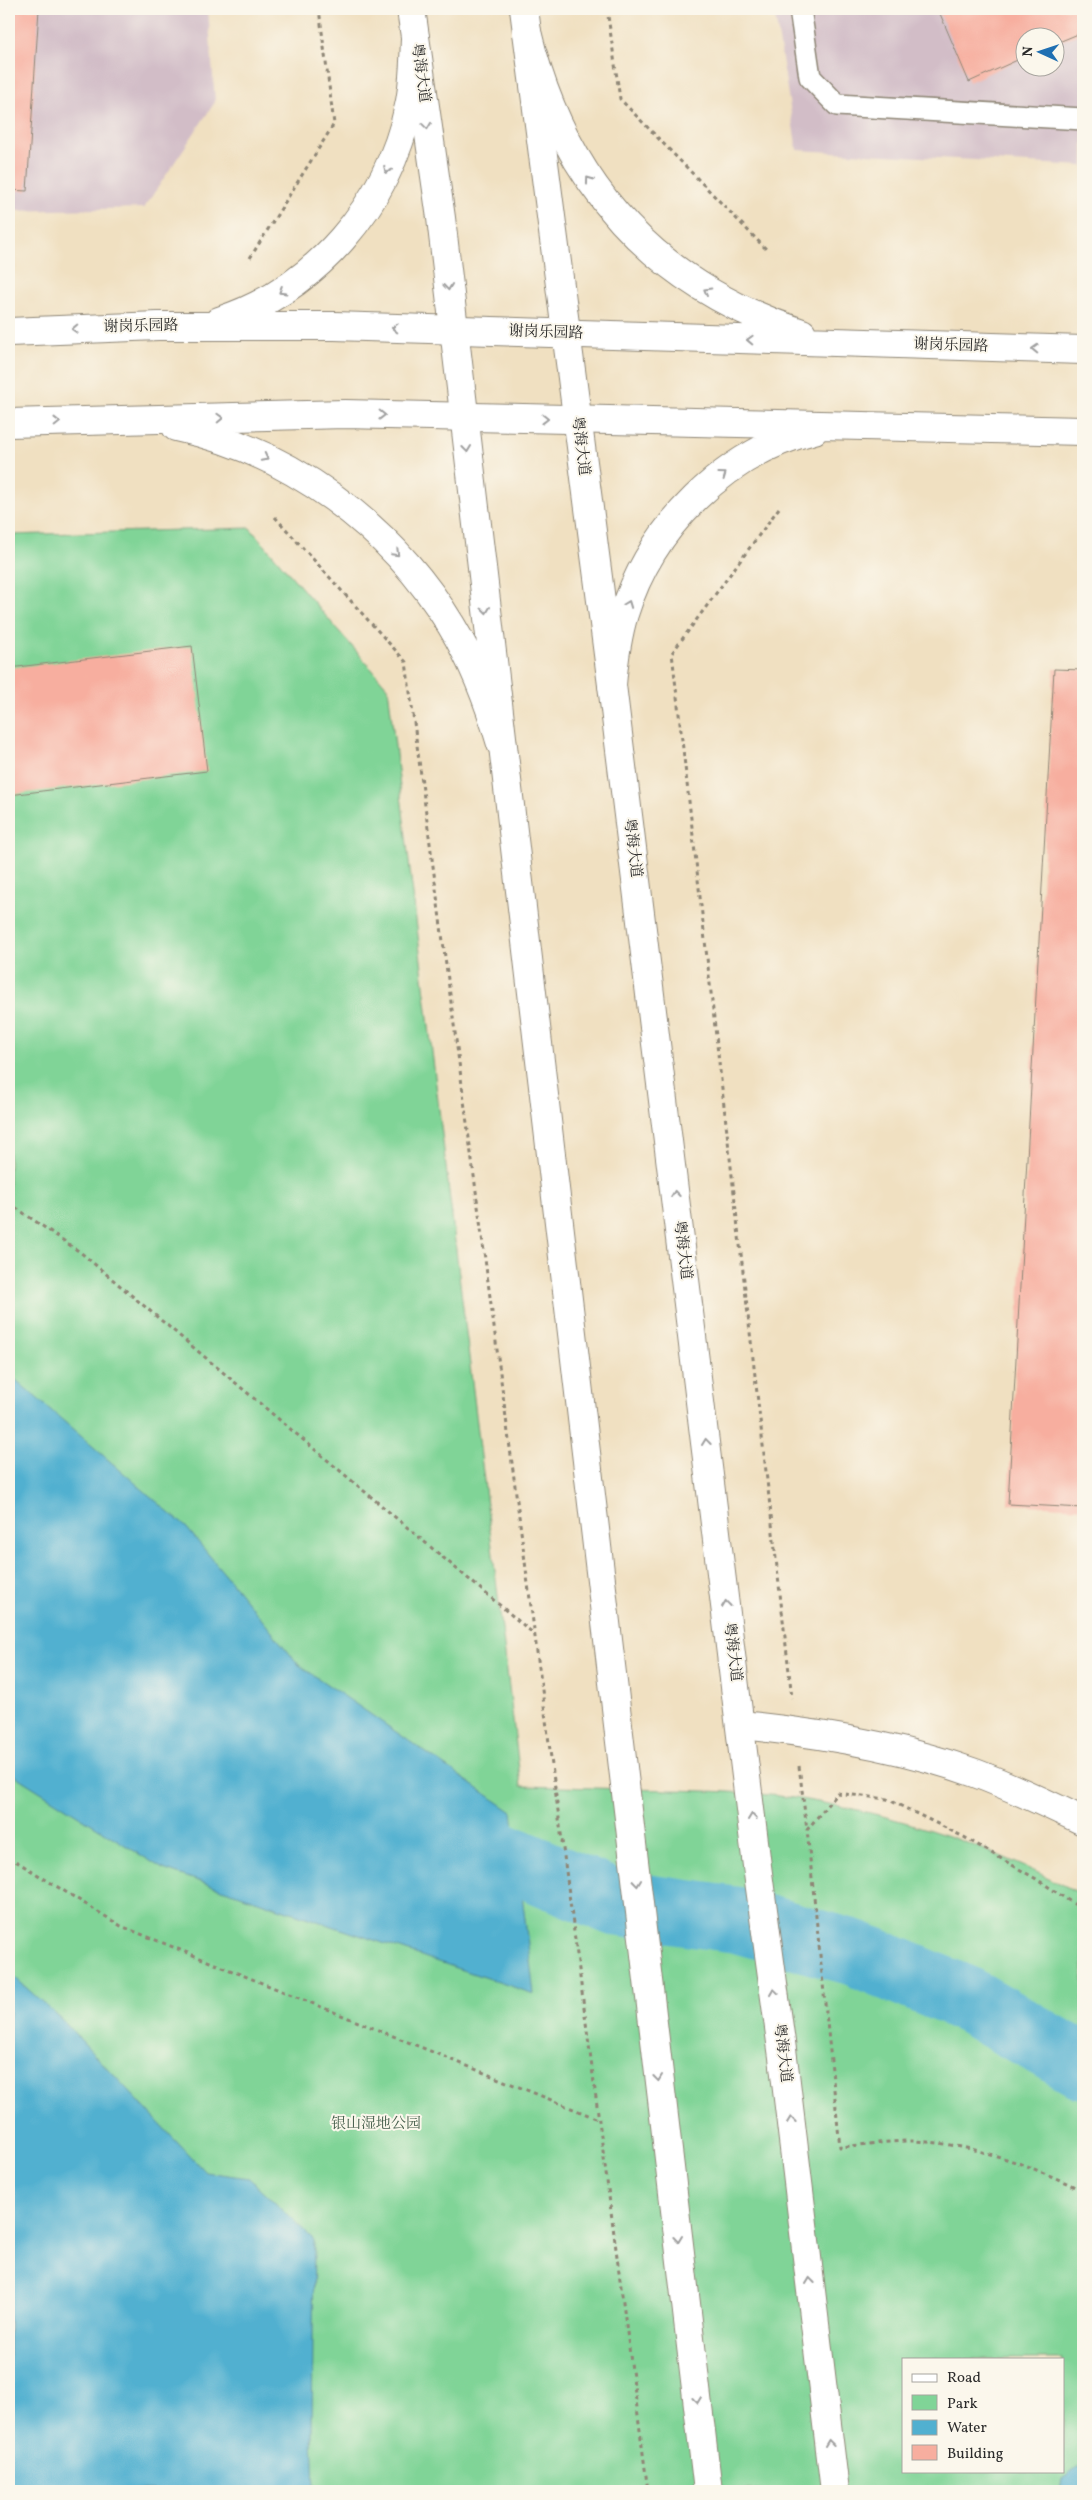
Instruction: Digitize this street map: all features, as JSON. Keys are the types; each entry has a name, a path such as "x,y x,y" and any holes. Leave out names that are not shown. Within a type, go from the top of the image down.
{"main road":[{"name":"粤海大道","path":"411,9 441,218 501,744 632,1835 652,2029 708,2491"},
{"name":"粤海大道","path":"525,20 612,686 757,1866 783,2057 835,2491"},
{"path":"525,20 536,70 566,142 586,176 609,207 635,236 699,286 735,307 795,330 850,343"},
{"path":"203,326 232,317 285,289 331,251 352,228 372,201 388,171 400,139 409,106 414,73 415,38"},
{"name":"谢岗乐园路","path":"9,332 203,326 343,326 1083,350"},
{"path":"9,423 345,414 1083,430"},
{"path":"135,420 178,427 220,439 261,456 299,476 336,500 369,526 417,577 451,626 472,663 489,702 501,744"},
{"path":"612,686 616,650 627,606 637,580 650,556 674,521 698,495 722,475 749,457 784,440 838,425"},
{"path":"741,1725 795,1730 868,1743 974,1773 1030,1795 1083,1821"}],"lane":[{"path":"800,9 810,77 837,105 1083,119"}],"path":[{"path":"250,258 334,124 319,9"},
{"path":"607,9 620,99 766,249"},
{"path":"778,508 672,653 807,1830 840,2146 912,2141 959,2148 1005,2159 1050,2175 1083,2191"},
{"path":"276,518 406,662 648,2491"},
{"path":"9,1203 80,1252 534,1634"},
{"path":"807,1830 837,1793 888,1799 964,1837 1038,1880 1083,1910"},
{"path":"9,1857 121,1926 599,2120"}],"shaded area":[{"path":"9,9 208,9 215,102 144,208 9,211"},
{"path":"774,9 1083,9 1083,166 797,150"}],"green space":[{"name":"银山湿地公园","path":"250,528 388,688 521,1786 731,1792 794,1798 833,1805 871,1813 943,1834 1013,1861 1083,1895 1083,2491 9,2491 9,535"}],"water":[{"path":"9,1374 186,1527 299,1665 512,1812 534,1994 163,1869 9,1772"},
{"path":"9,1972 63,2021 205,2172 249,2178 314,2240 312,2433 314,2491 9,2491"},
{"path":"1083,2464 1083,2491 1060,2491 1062,2479"}],"building":[{"path":"9,9 39,9 27,191 9,190"},
{"path":"938,9 1083,9 1083,32 1064,40 1064,28 1014,28 1014,62 969,82"},
{"path":"192,646 207,771 9,795 9,668"},
{"path":"1054,669 1083,670 1083,1508 1008,1504"}],"waterway":[{"path":"434,1826 615,1903 737,1920 855,1953 968,2000 1083,2066"}]}
